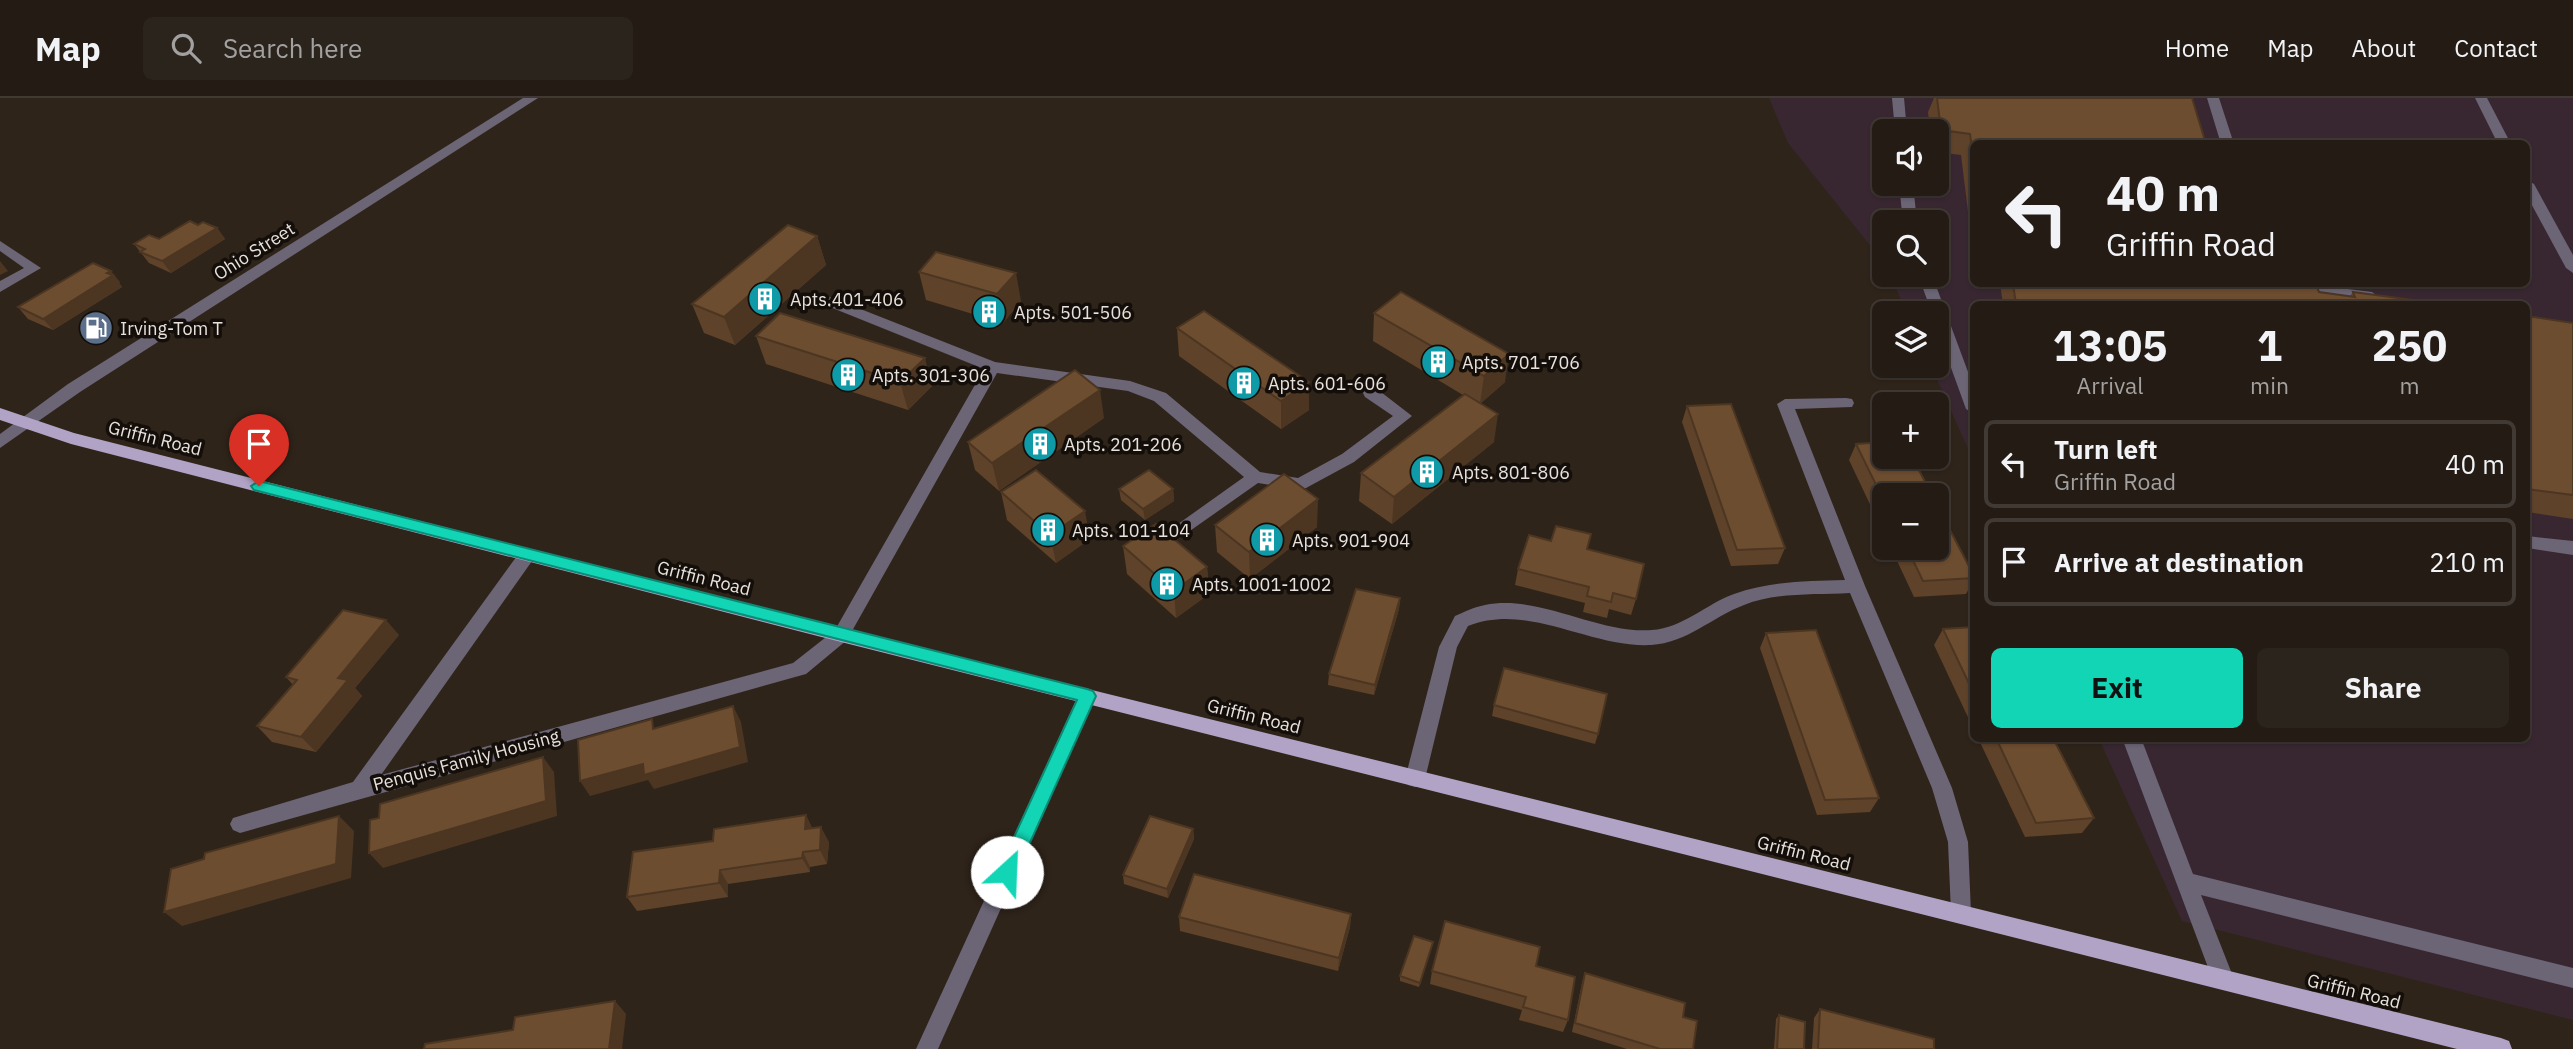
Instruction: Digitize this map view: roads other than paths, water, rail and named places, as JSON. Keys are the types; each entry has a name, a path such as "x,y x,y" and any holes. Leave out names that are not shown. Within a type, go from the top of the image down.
{"main road":[{"name":"Griffin Road","path":"0,414 24,425 841,635 2501,1049"}],"street":[{"name":"Ohio Street","path":"0,442 74,388 532,98"},
{"path":"1898,98 1900,119"},
{"path":"2213,98 2227,140"},
{"path":"2481,98 2503,140"},
{"path":"2530,193 2573,268"},
{"path":"0,245 34,268 0,287"},
{"path":"1929,287 1970,398"},
{"path":"2302,287 2388,299"},
{"path":"825,300 993,367 1130,386 1160,397 1255,477 1300,484 1349,458 1404,416 1371,393"},
{"path":"841,635 993,367"},
{"path":"1846,403 1785,404 1856,586 1942,788 1958,842 1961,913"},
{"path":"1177,534 1255,477"},
{"path":"2530,542 2573,548"},
{"name":"Penquis Family Housing","path":"360,789 528,554"},
{"path":"1415,779 1448,647 1461,621 1486,612 1519,613 1625,637 1652,638 1683,632 1741,598 1774,592 1856,586"},
{"name":"Penquis Family Housing","path":"360,789 799,668 841,635"},
{"path":"927,1049 1087,696"},
{"path":"2133,742 2223,979"},
{"path":"240,824 360,789"},
{"path":"2188,882 2573,978"}],"place":[{"name":"Apts.401-406","path":"765,299"},
{"name":"Apts. 501-506","path":"989,312"},
{"name":"Irving-Tom T","path":"96,328"},
{"name":"Apts. 701-706","path":"1438,362"},
{"name":"Apts. 301-306","path":"848,375"},
{"name":"Apts. 601-606","path":"1244,383"},
{"name":"Apts. 201-206","path":"1040,444"},
{"name":"Apts. 801-806","path":"1427,472"},
{"name":"Apts. 101-104","path":"1048,530"},
{"name":"Apts. 901-904","path":"1267,540"},
{"name":"Apts. 1001-1002","path":"1167,584"}]}
